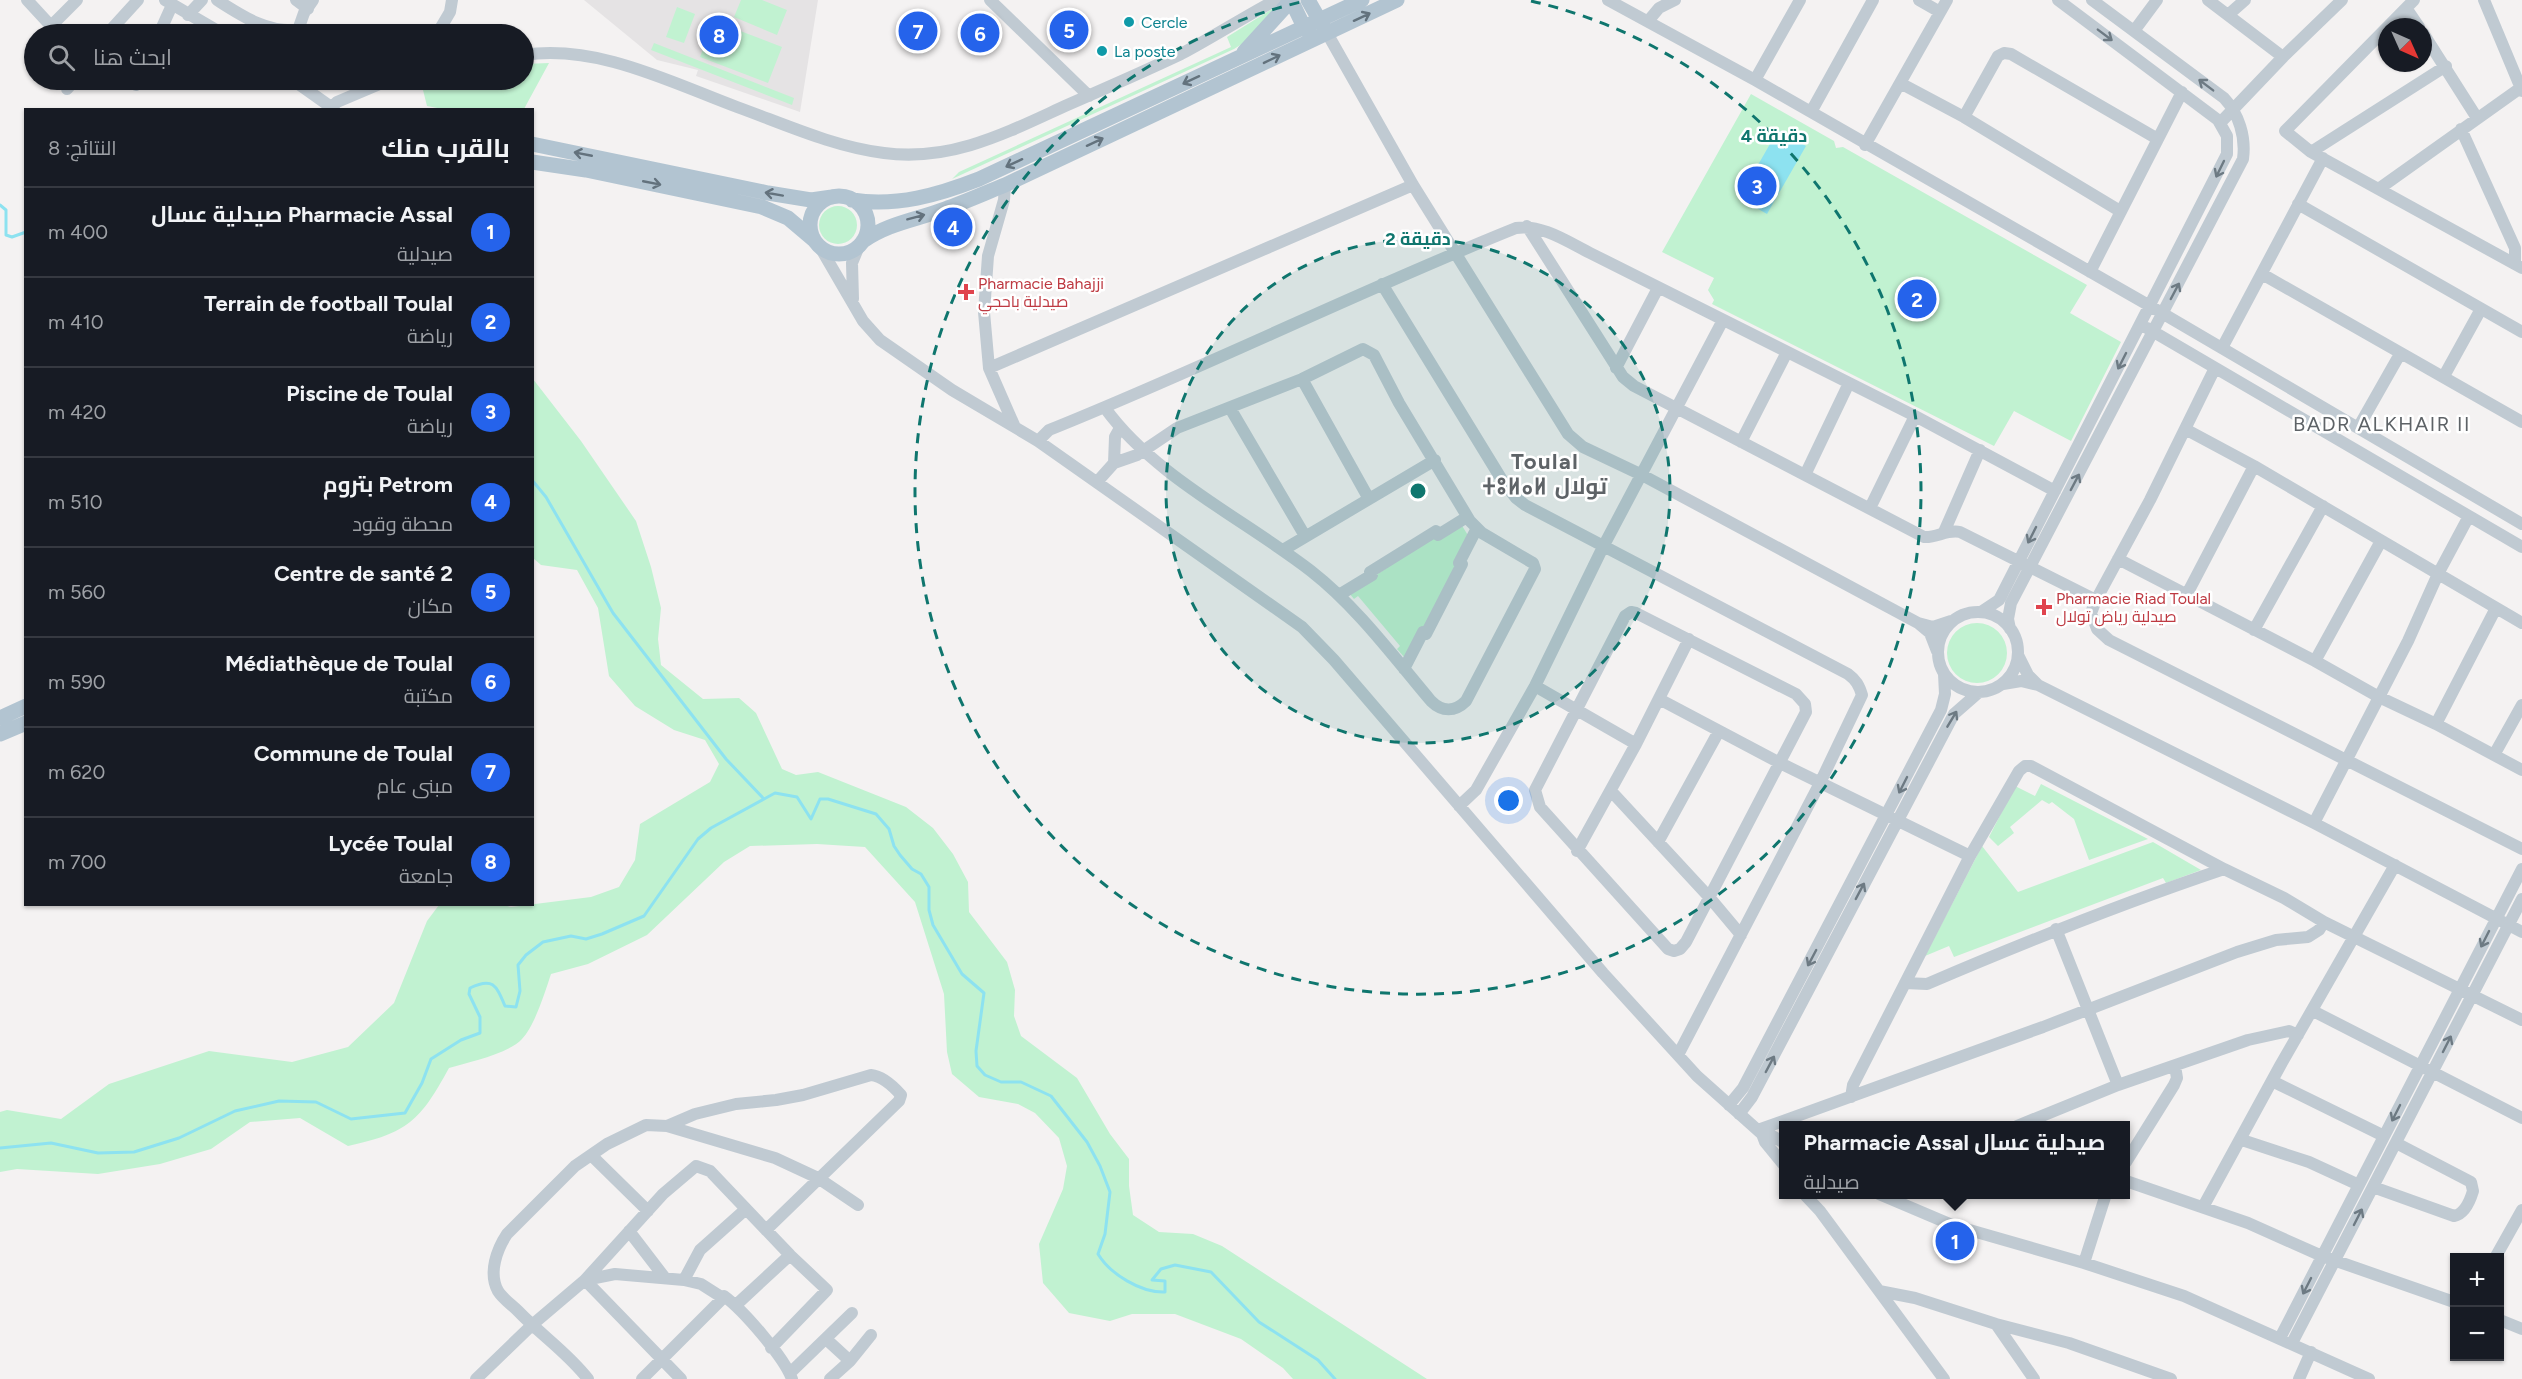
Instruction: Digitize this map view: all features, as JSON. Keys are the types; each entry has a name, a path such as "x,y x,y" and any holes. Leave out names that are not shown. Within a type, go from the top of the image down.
{"main road":[{"path":"1237,59 1290,0 1316,30"},
{"path":"1308,0 1316,30"},
{"path":"534,162 725,197 762,207 788,218 817,244 836,254 844,253 879,230 943,210 1005,185 1316,30 1362,0"},
{"path":"534,144 768,194 811,200 832,197 871,203 893,202 947,191 979,179 1237,59 1397,0"},
{"path":"817,244 810,232 812,214 824,201 832,197"},
{"path":"852,200 860,205 867,222 861,243"},
{"path":"0,718 24,707"},
{"path":"0,734 24,724"}],"street":[{"path":"27,0 49,24"},
{"path":"53,24 77,0"},
{"path":"116,24 138,0"},
{"path":"188,15 202,0"},
{"path":"217,0 260,24"},
{"path":"296,0 310,4 300,24"},
{"path":"444,24 448,18 452,0"},
{"path":"990,0 1089,96"},
{"path":"534,53 552,52 599,59 829,140 886,154 943,153 968,148 989,140 1089,96 1182,53 1276,0"},
{"path":"1608,0 1755,80 2150,306 2522,524"},
{"path":"1648,20 1659,8 1675,0"},
{"path":"1755,80 1800,0"},
{"path":"1811,112 1873,0"},
{"path":"1919,0 1940,12"},
{"path":"1865,145 1947,0"},
{"path":"2038,685 2028,675 2018,653 2008,619 2010,603 2055,491 2224,163 2228,144 2220,123 2058,0"},
{"path":"1316,30 1568,434 1583,447 1642,475 1918,623 1934,627 1963,615 1981,612 1999,600 2024,565 2163,314 2243,159 2244,140 2233,110 2224,98 2092,0"},
{"path":"2133,31 2157,0"},
{"path":"2208,0 2283,57"},
{"path":"2228,15 2245,0"},
{"path":"2220,123 2342,0"},
{"path":"2380,188 2461,129 2522,89 2484,0"},
{"path":"162,24 169,2 205,24"},
{"path":"2415,18 2410,4 2286,128 2287,133 2311,152 2519,266"},
{"path":"2432,46 2477,118"},
{"path":"1964,117 1998,56 2004,53 2011,54 2156,138"},
{"path":"2311,152 2446,66"},
{"path":"1900,83 1964,117 2120,211"},
{"path":"306,90 330,108 337,102 365,90"},
{"path":"2090,272 2156,138 2182,92"},
{"path":"2461,129 2515,248 2519,266"},
{"path":"2222,348 2323,158"},
{"path":"1005,185 1004,200 988,256 984,312 989,368 1014,425"},
{"path":"989,368 1413,185"},
{"path":"2298,204 2522,332"},
{"path":"1527,226 1616,368 1634,386 1924,537 1931,538 1944,532 1960,532 2096,600"},
{"path":"1038,441 1049,430 1105,408 1455,252 1516,228 1527,226 1556,236 1849,383 2055,491"},
{"path":"854,306 852,263 861,243"},
{"path":"817,244 863,321 880,340 900,356 1038,441 1302,627 1334,660 1603,973 1697,1076 1760,1132 1779,1158"},
{"path":"2262,274 2522,422"},
{"path":"1382,285 1502,480 1516,498 1603,548 1712,602 1856,679 1862,695 1820,783 1678,1055"},
{"path":"1616,368 1658,288"},
{"path":"2444,376 2481,309"},
{"path":"1459,806 1476,790 1535,686 1603,548 1722,320"},
{"path":"2141,325 2522,547"},
{"path":"1097,482 1114,463 1145,450 1177,428 1302,379 1363,350 1369,351 1374,355 1467,517 1477,528 1535,566 1464,704 1455,709 1440,708 1339,595 1283,550 1224,510 1145,450 1120,428 1105,408"},
{"path":"1741,442 1787,352"},
{"path":"2358,428 2400,354"},
{"path":"2215,368 2096,600 2091,613 2093,622 2103,636 2522,849"},
{"path":"1302,379 1369,499"},
{"path":"1805,475 1849,383"},
{"path":"1230,408 1305,536"},
{"path":"1870,508 1914,416"},
{"path":"1114,463 1115,437 1120,428"},
{"path":"2185,429 2254,466 2522,623"},
{"path":"1944,532 1980,450"},
{"path":"1283,550 1435,460"},
{"path":"2186,596 2254,466"},
{"path":"2254,630 2323,506"},
{"path":"2314,823 2408,641 2438,574 2469,516"},
{"path":"1339,595 1372,575 1370,572 1436,531 1438,534 1467,517"},
{"path":"1404,669 1423,632 1426,634 1462,564 1459,563 1477,528"},
{"path":"2315,662 2382,541"},
{"path":"2118,559 2522,770"},
{"path":"2436,724 2496,608"},
{"path":"1981,612 1997,617 2010,629"},
{"path":"1636,613 1802,699 1806,712 1710,898 1680,949 1674,951 1668,949 1577,851 1540,807 1535,790 1577,710 1625,616 1636,613"},
{"path":"1937,653 1942,634 1955,619"},
{"path":"1739,1113 1752,1097 1892,817 1941,710 1945,694 1944,674 1934,640 1918,623"},
{"path":"1577,851 1636,744 1689,639"},
{"path":"2003,684 2016,665 2018,653"},
{"path":"1944,674 1958,688 1978,693 2003,684 2021,681 2038,685 2314,823 2522,932"},
{"path":"1535,686 1636,744"},
{"path":"1729,1104 1743,1088 1892,817 1954,714 1978,693"},
{"path":"1659,699 1780,763 1970,856"},
{"path":"2494,755 2522,705"},
{"path":"1658,842 1719,731"},
{"path":"1851,1097 1853,1084 1970,856 2019,771 2025,766 2031,766 2224,869 2284,898 2324,922 2522,1020"},
{"path":"1611,791 1741,935"},
{"path":"2203,1207 2395,865"},
{"path":"1905,983 1927,984 2056,928 2224,869"},
{"path":"2280,1338 2522,869"},
{"path":"2292,1343 2522,899"},
{"path":"1789,1121 2262,943 2308,937 2319,930 2324,922"},
{"path":"2056,928 2118,1084"},
{"path":"2313,1011 2522,1118"},
{"path":"2027,1121 2118,1084 2267,1034 2289,1031 2298,1035"},
{"path":"2130,1156 2174,1085 2177,1078 2175,1066"},
{"path":"667,1126 695,1114 736,1104 803,1095 871,1075 881,1078 896,1089 901,1095 899,1101 766,1230"},
{"path":"2272,1081 2384,1136"},
{"path":"588,1379 570,1358 531,1325 497,1288 495,1260 496,1253 507,1234 537,1201 561,1178 591,1155 637,1128 646,1125 667,1126 775,1158 818,1178 858,1205"},
{"path":"1760,1132 1779,1125"},
{"path":"1760,1132 1779,1140"},
{"path":"2242,1140 2308,1162 2359,1185"},
{"path":"2373,1187 2454,1216 2460,1215 2467,1206 2474,1187 2471,1182 2396,1143"},
{"path":"591,1155 648,1211"},
{"path":"484,1376 531,1325 585,1280 663,1194 696,1167 710,1171 790,1255 827,1290 771,1348"},
{"path":"2130,1182 2248,1223 2322,1256 2450,1301"},
{"path":"1809,1199 1821,1211 1944,1379"},
{"path":"1817,1199 1821,1211"},
{"path":"1891,1199 1944,1222 2084,1263 2184,1296 2369,1379"},
{"path":"2084,1263 2104,1199"},
{"path":"684,1280 700,1251 746,1209"},
{"path":"2498,1253 2517,1229 2522,1210"},
{"path":"629,1231 665,1278"},
{"path":"736,1305 790,1255"},
{"path":"585,1280 615,1274 684,1280 701,1284 736,1305 791,1376 852,1313"},
{"path":"585,1280 681,1379"},
{"path":"1879,1291 1935,1304 2069,1343 2171,1379"},
{"path":"642,1379 723,1298"},
{"path":"2504,1322 2522,1329"},
{"path":"1996,1323 2034,1379"},
{"path":"830,1379 850,1361 871,1335"},
{"path":"826,1339 850,1361"},
{"path":"2299,1379 2311,1352"}],"shaded area":[{"path":"584,0 818,0 800,112 696,76 698,70 657,60"}],"green space":[{"path":"741,0 762,0 787,10 777,35 734,17"},
{"path":"1280,4 1245,42 1234,49 952,179 959,172 1231,47 1227,37"},
{"path":"677,7 695,14 684,43 666,37"},
{"path":"714,21 782,47 768,83 700,57"},
{"path":"654,43 794,98 792,105 651,50"},
{"path":"549,63 525,108 427,106 423,90 534,90 534,64"},
{"path":"1751,94 1834,141 1836,148 1843,147 2087,285 2070,313 2121,342 2071,441 2014,411 1994,446 1712,304 1714,300 1708,290 1714,278 1662,252"},
{"path":"838,206 845,207 851,212 856,218 856,232 851,238 845,243 838,244 831,243 825,238 820,232 819,225 820,218 825,212 831,207"},
{"path":"534,380 581,441 636,521 661,608 658,639 661,665 703,699 739,698 756,713 782,769 796,775 818,772 906,807 933,828 953,854 968,882 969,912 1007,962 1015,990 1014,1016 1021,1036 1077,1078 1110,1134 1129,1159 1129,1186 1133,1215 1159,1232 1193,1234 1222,1246 1427,1379 1293,1379 1283,1368 1241,1339 1175,1314 1132,1314 1110,1321 1069,1313 1043,1283 1039,1244 1063,1189 1067,1166 1059,1138 1035,1113 1018,1104 979,1097 952,1074 947,1052 944,994 915,902 865,847 817,844 750,846 724,862 647,935 588,964 551,974 535,1017 522,1039 498,1053 449,1068 420,1113 399,1130 385,1136 348,1146 300,1118 250,1122 211,1149 160,1164 98,1174 17,1169 0,1172 0,1112 7,1110 61,1119 109,1084 209,1051 292,1062 348,1047 394,1003 427,921 438,906 534,906 534,904 591,897 619,887 635,860 640,824 710,782 719,764 705,740 674,730 635,706 609,676 598,608 577,570 541,565 534,559"},
{"path":"1461,524 1469,537 1463,553 1441,599 1405,658 1397,649 1400,646 1358,596 1354,599 1349,593 1435,536"},
{"path":"1977,623 1998,632 2007,653 1998,674 1977,683 1956,674 1947,653 1956,632"},
{"path":"2041,784 2148,839 2089,860 2074,819 2052,802 2049,804 2042,800 2010,827 2014,833 1998,846 1989,837 2015,786 2035,796"},
{"path":"2153,842 2201,870 2166,883 2163,878 1954,957 1949,946 1925,956 1982,846 2018,892"}],"water":[{"path":"1778,130 1806,146 1767,214 1739,198"}],"waterway":[{"path":"0,205 6,210 6,235 12,237 24,233"},
{"path":"534,482 546,497 613,613 726,759 764,799"},
{"path":"0,1148 51,1143 98,1153 134,1152 179,1138 235,1111 279,1101 316,1102 351,1119 405,1113 422,1083 431,1059 461,1040 480,1033 480,1017 469,994 470,988 489,983 496,988 505,1006 516,1007 520,991 518,965 526,955 543,942 571,936 586,939 644,916 698,839 711,828 775,793 797,797 811,819 820,799 828,799 876,814 889,829 894,846 900,855 912,869 921,874 929,887 929,910 933,925 962,974 984,993 976,1051 977,1066 985,1075 1001,1082 1021,1082 1051,1096 1087,1142 1110,1192 1105,1234 1098,1254 1103,1261 1110,1269 1136,1286 1165,1292 1165,1281 1152,1280 1161,1269 1175,1265 1211,1272 1259,1322 1318,1360 1335,1379"}],"place":[{"name":"Cercle","path":"1129,22"},
{"name":"Centre de santé 2","path":"1069,30"},
{"name":"Commune de Toulal","path":"918,31"},
{"name":"Médiathèque de Toulal","path":"980,33"},
{"name":"Lycée Toulal","path":"719,35"},
{"name":"La poste","path":"1102,51"},
{"name":"Piscine de Toulal","path":"1757,186"},
{"name":"Petrom بتروم","path":"953,227"},
{"name":"Pharmacie Bahajji صيدلية باحجي","path":"966,292"},
{"name":"Terrain de football Toulal","path":"1917,299"},
{"name":"Pharmacie Riad Toulal صيدلية رياض تولال","path":"2044,607"},
{"name":"Pharmacie Assal صيدلية عسال","path":"1955,1241"}],"district":[{"name":"BADR ALKHAIR II","path":"2382,424"},
{"name":"Toulal ⵜⵓⵍⴰⵍ تولال","path":"1545,474"}]}
